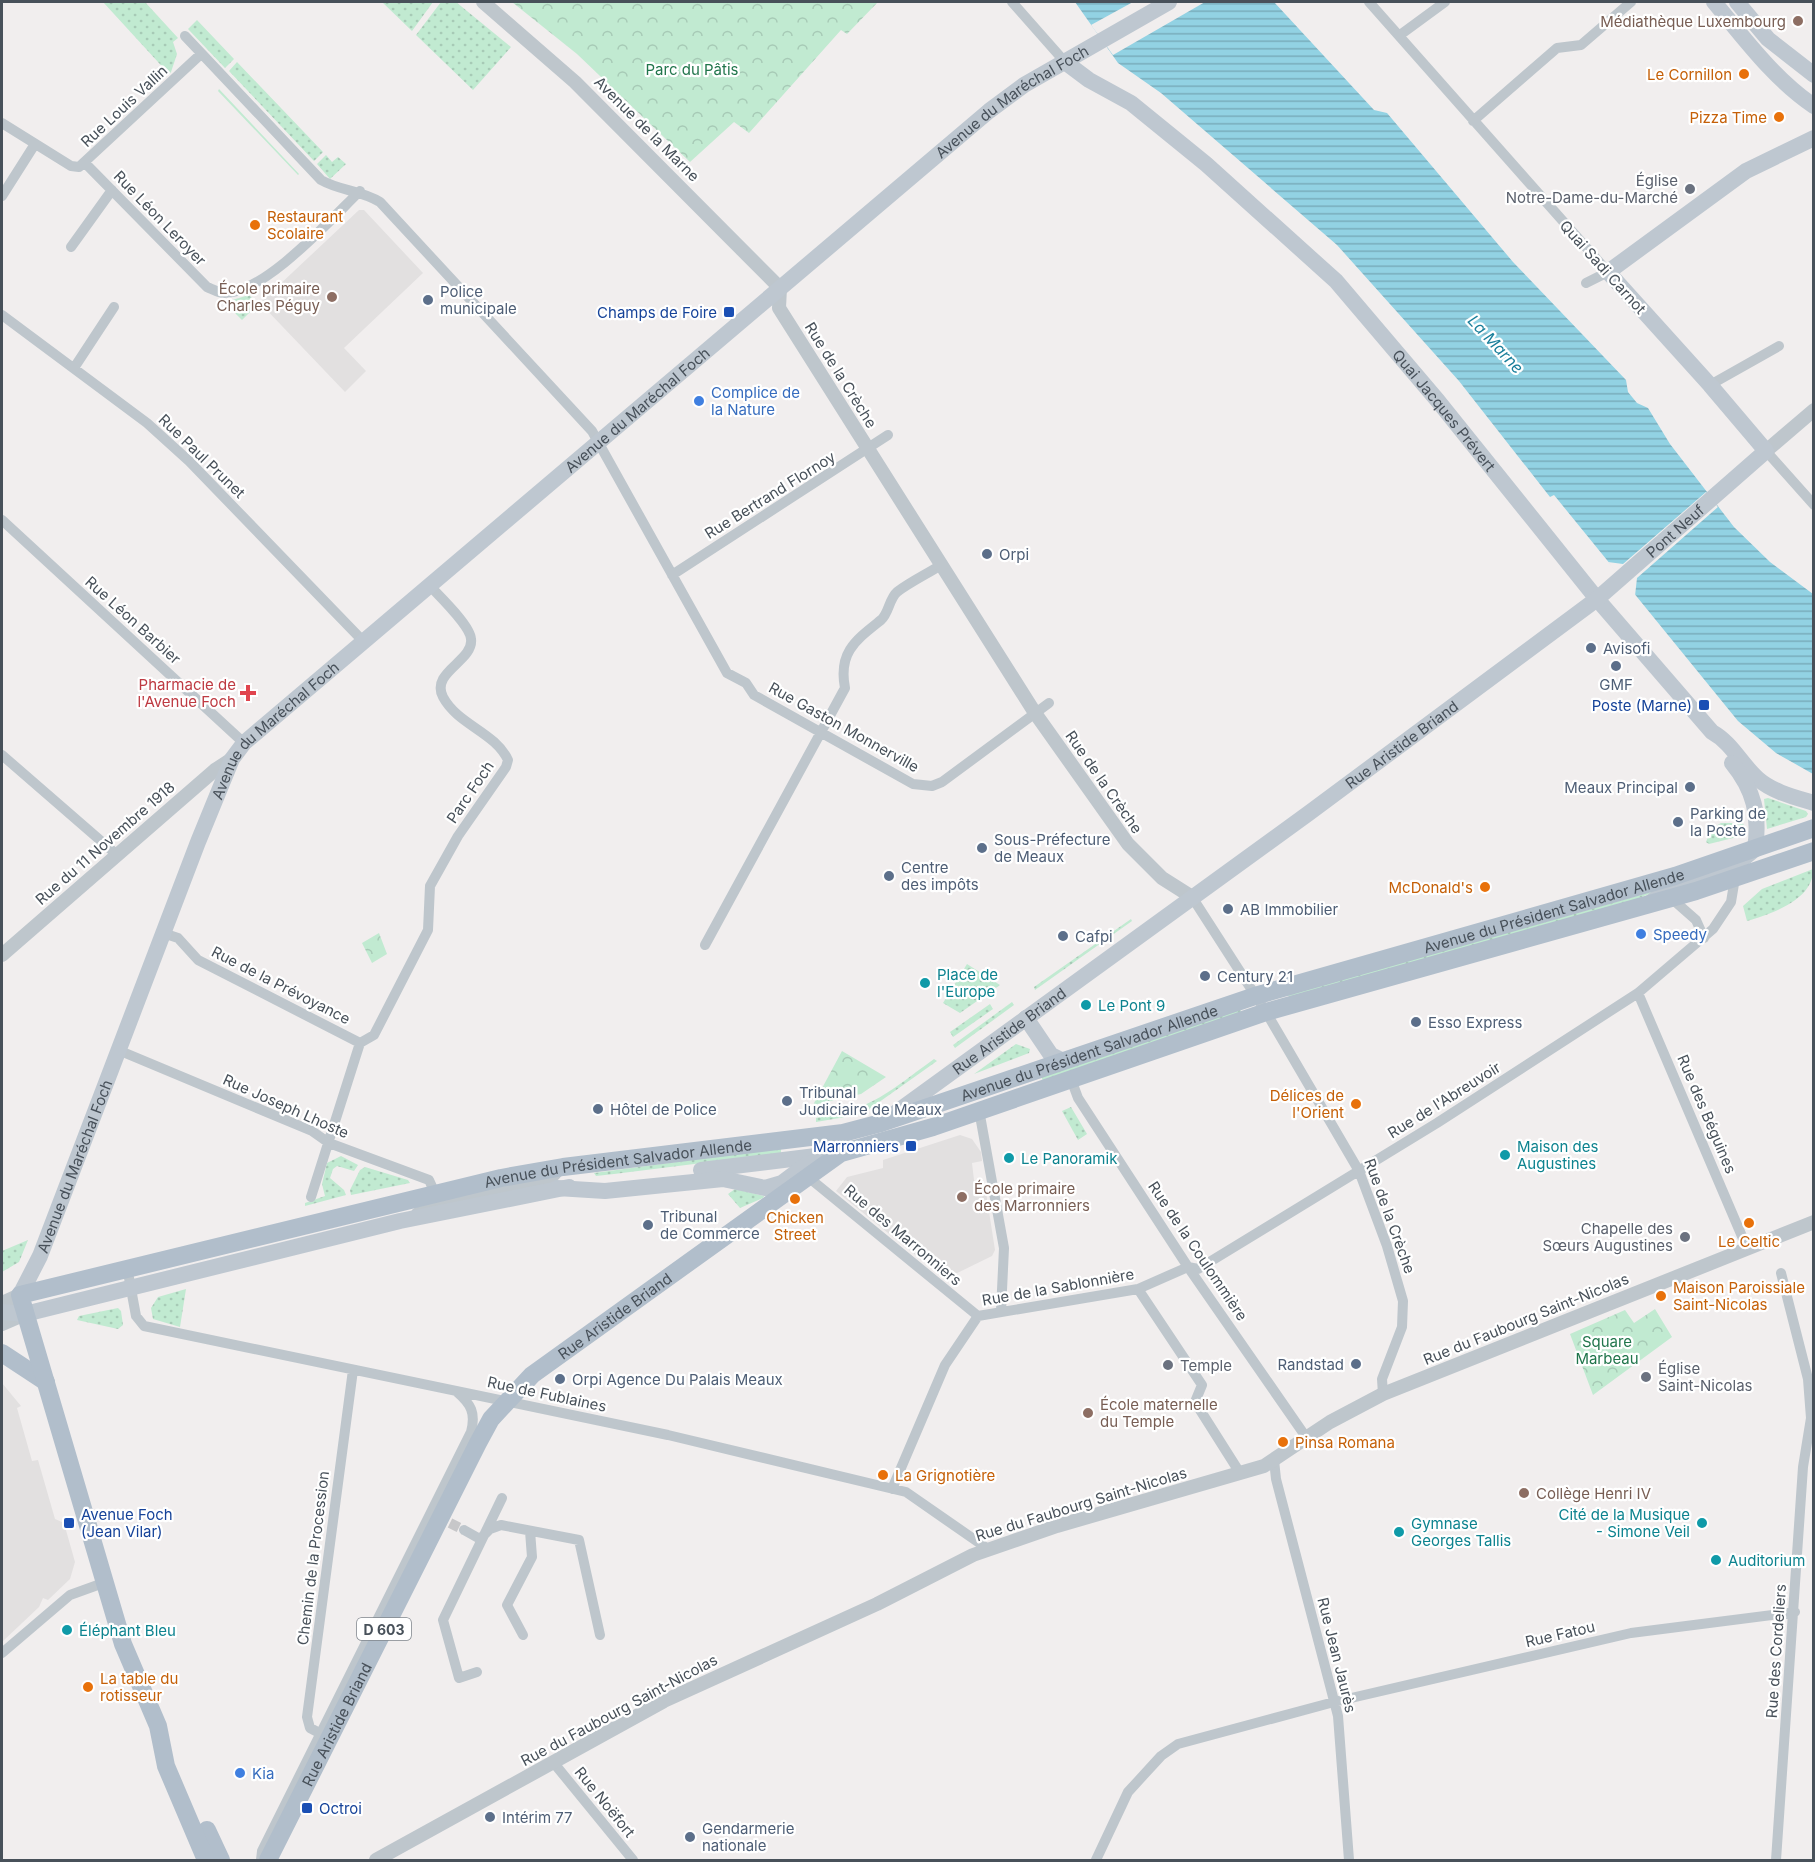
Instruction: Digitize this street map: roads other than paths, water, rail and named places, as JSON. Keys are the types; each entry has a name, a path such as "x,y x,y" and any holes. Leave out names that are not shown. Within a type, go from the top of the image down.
{"main road":[{"name":"Avenue du Maréchal Foch","path":"11,1295 40,1256 232,759 244,743 989,111 1024,85 1168,2"},
{"path":"1714,2 1755,51 1799,96 1814,106"},
{"path":"1737,2 1768,39 1814,75"},
{"name":"Quai Jacques Prévert","path":"1065,62 1089,80 1131,103 1206,164 1336,281 1445,410 1597,599 1712,732 1722,738 1759,779 1787,795 1814,803"},
{"path":"1608,272 1746,171 1813,142"},
{"name":"Quai Sadi Carnot","path":"1608,272 1766,451"},
{"name":"Pont Neuf","path":"1637,564 1766,451"},
{"name":"Rue Aristide Briand","path":"268,1860 325,1736 444,1521 491,1419 506,1400 532,1375 1192,897 1597,599 1637,564"},
{"path":"1648,904 1668,889 1728,871 1755,849 1758,823 1752,792 1716,743 1712,732"},
{"name":"Avenue du Président Salvador Allende","path":"129,1276 382,1215 409,1198 521,1180 563,1167 843,1133 881,1124 1255,996 1663,879 1814,828"},
{"name":"Avenue du Président Salvador Allende","path":"11,1295 129,1276 557,1188 840,1153 888,1141 1266,1012 1648,904 1814,851"},
{"path":"1026,1018 1051,1055 1063,1061"},
{"path":"557,1188 605,1191 723,1179 765,1188 782,1183 806,1165 840,1153"},
{"path":"2,1312 25,1314 42,1297 129,1276"},
{"path":"11,1295 25,1314 123,1644 158,1726 166,1766 206,1860"},
{"path":"2,1353 46,1382"},
{"path":"158,1726 165,1734 221,1860"}],"street":[{"name":"Avenue de la Marne","path":"483,2 575,82 780,288"},
{"path":"1012,2 1065,62"},
{"name":"Quai Sadi Carnot","path":"1369,2 1608,272"},
{"path":"1400,35 1445,2"},
{"path":"1473,121 1557,48 1581,45 1631,2"},
{"path":"185,36 321,180 330,185 360,191"},
{"name":"Rue Louis Vallin","path":"2,123 71,166 85,163 201,54"},
{"path":"2,196 34,144"},
{"name":"Rue Léon Leroyer","path":"85,163 207,287 223,293 235,291 270,275 360,191"},
{"path":"71,247 112,190"},
{"name":"Rue Gaston Monnerville","path":"360,191 380,202 592,431 727,673 746,683 754,695 913,784 932,786 950,776 1049,703"},
{"path":"1586,283 1608,272"},
{"name":"Rue de la Crèche","path":"780,288 779,308 1035,713 1128,844 1162,878 1192,897 1266,1012 1359,1171 1387,1246 1403,1301 1402,1327 1382,1379 1383,1394"},
{"path":"74,368 114,307"},
{"name":"Rue Paul Prunet","path":"2,315 147,423 189,461 363,641"},
{"path":"1710,385 1779,346"},
{"path":"1766,451 1814,411"},
{"name":"Rue Bertrand Flornoy","path":"672,575 885,436"},
{"name":"Quai Sadi Carnot","path":"1766,451 1814,505"},
{"name":"Rue Léon Barbier","path":"2,520 244,743"},
{"path":"705,945 845,688 843,671 856,640 882,619 896,593 940,565"},
{"name":"Parc Foch","path":"360,1043 374,1035 428,930 430,886 458,836 506,767 508,760 503,748 458,716 443,697 440,689 443,680 469,649 471,639 465,627 429,585"},
{"path":"2,755 116,854"},
{"name":"Rue du 11 Novembre 1918","path":"2,955 116,854 215,770 232,759"},
{"name":"Rue de l'Abreuvoir","path":"1188,1267 1198,1269 1359,1171 1638,993 1713,930 1731,902 1735,878"},
{"path":"1671,897 1696,920 1704,938"},
{"name":"Rue de la Prévoyance","path":"163,933 178,938 198,960 360,1043 311,1197"},
{"name":"Rue des Béguines","path":"1638,993 1747,1248"},
{"name":"Rue Joseph Lhoste","path":"118,1050 312,1131 329,1143 429,1180 435,1193"},
{"name":"Rue de la Coulommière","path":"1071,1079 1078,1098 1188,1267 1306,1437"},
{"path":"979,1110 1004,1248 1001,1311"},
{"name":"Rue des Marronniers","path":"808,1177 978,1316"},
{"path":"400,1221 437,1202 521,1180"},
{"name":"Rue du Faubourg Saint-Nicolas","path":"375,1860 674,1696 877,1604 988,1549 1240,1473 1274,1460 1306,1437 1383,1394 1814,1222"},
{"name":"Rue de la Sablonnière","path":"892,1489 945,1365 978,1316 1138,1289 1188,1267"},
{"name":"Rue des Cordeliers","path":"1776,1860 1795,1612 1800,1509 1811,1441 1809,1376 1781,1273"},
{"name":"Rue de Fublaines","path":"129,1276 136,1316 144,1326 668,1435 892,1489 918,1499 958,1530 988,1549"},
{"path":"1138,1289 1202,1385 1195,1402 1240,1473"},
{"name":"Avenue du Président Salvador Allende","path":"2,1303 11,1295"},
{"path":"2,1324 25,1314"},
{"name":"Chemin de la Procession","path":"325,1736 310,1728 307,1717 353,1370"},
{"name":"Rue Aristide Briand","path":"261,1860 262,1851 325,1736 471,1432 475,1419 471,1404 456,1391"},
{"name":"Rue Jean Jaurès","path":"1274,1460 1276,1479 1340,1730 1349,1860"},
{"path":"477,1672 459,1678 443,1620 480,1539 502,1498"},
{"path":"480,1539 490,1529 501,1525 579,1540 600,1635"},
{"path":"464,1530 480,1539"},
{"path":"523,1635 507,1605 532,1557 530,1531"},
{"path":"2,1653 70,1595 106,1582"},
{"name":"Rue Fatou","path":"1095,1860 1128,1792 1161,1756 1178,1744 1334,1702 1631,1634 1795,1612"},
{"name":"Rue Noëfort","path":"553,1762 633,1860"}],"water":[{"name":"La Marne","path":"1075,2 1274,2 1374,110 1387,113 1513,262 1626,380 1628,392 1637,403 1648,408 1670,444 1734,527 1770,562 1813,594 1813,774 1776,753 1738,721 1554,495 1550,497 1459,381 1337,245 1161,93 1118,63"}],"tunnel":[{"path":"450,1523 464,1530"}],"place":[{"name":"Médiathèque Luxembourg","path":"1798,21"},
{"name":"Le Cornillon","path":"1744,74"},
{"name":"Pizza Time","path":"1779,117"},
{"name":"Église Notre-Dame-du-Marché","path":"1690,189"},
{"name":"Restaurant Scolaire","path":"255,225"},
{"name":"École primaire Charles Péguy","path":"332,297"},
{"name":"Police municipale","path":"428,300"},
{"name":"Champs de Foire","path":"729,312"},
{"name":"Complice de la Nature","path":"699,401"},
{"name":"Orpi","path":"987,554"},
{"name":"Avisofi","path":"1591,648"},
{"name":"GMF","path":"1616,666"},
{"name":"Pharmacie de l'Avenue Foch","path":"248,693"},
{"name":"Poste (Marne)","path":"1704,705"},
{"name":"Meaux Principal","path":"1690,787"},
{"name":"Parking de la Poste","path":"1678,822"},
{"name":"Sous-Préfecture de Meaux","path":"982,848"},
{"name":"Centre des impôts","path":"889,876"},
{"name":"McDonald's","path":"1485,887"},
{"name":"AB Immobilier","path":"1228,909"},
{"name":"Speedy","path":"1641,934"},
{"name":"Cafpi","path":"1063,936"},
{"name":"Century 21","path":"1205,976"},
{"name":"Place de l'Europe","path":"925,983"},
{"name":"Le Pont 9","path":"1086,1005"},
{"name":"Esso Express","path":"1416,1022"},
{"name":"Tribunal Judiciaire de Meaux","path":"787,1101"},
{"name":"Délices de l'Orient","path":"1356,1104"},
{"name":"Hôtel de Police","path":"598,1109"},
{"name":"Marronniers","path":"911,1146"},
{"name":"Maison des Augustines","path":"1505,1155"},
{"name":"Le Panoramik","path":"1009,1158"},
{"name":"École primaire des Marronniers","path":"962,1197"},
{"name":"Chicken Street","path":"795,1199"},
{"name":"Le Celtic","path":"1749,1223"},
{"name":"Tribunal de Commerce","path":"648,1225"},
{"name":"Chapelle des Sœurs Augustines","path":"1685,1237"},
{"name":"Maison Paroissiale Saint-Nicolas","path":"1661,1296"},
{"name":"Randstad","path":"1356,1364"},
{"name":"Temple","path":"1168,1365"},
{"name":"Église Saint-Nicolas","path":"1646,1377"},
{"name":"Orpi Agence Du Palais Meaux","path":"560,1379"},
{"name":"École maternelle du Temple","path":"1088,1413"},
{"name":"Pinsa Romana","path":"1283,1442"},
{"name":"La Grignotière","path":"883,1475"},
{"name":"Collège Henri IV","path":"1524,1493"},
{"name":"Avenue Foch (Jean Vilar)","path":"69,1523"},
{"name":"Cité de la Musique - Simone Veil","path":"1702,1523"},
{"name":"Gymnase Georges Tallis","path":"1399,1532"},
{"name":"Auditorium","path":"1716,1560"},
{"name":"Éléphant Bleu","path":"67,1630"},
{"name":"La table du rotisseur","path":"88,1687"},
{"name":"Kia","path":"240,1773"},
{"name":"Octroi","path":"307,1808"},
{"name":"Intérim 77","path":"490,1817"},
{"name":"Gendarmerie nationale","path":"690,1837"}],"park label":[{"name":"Parc du Pâtis","path":"692,69"},
{"name":"Square Marbeau","path":"1607,1350"}]}
